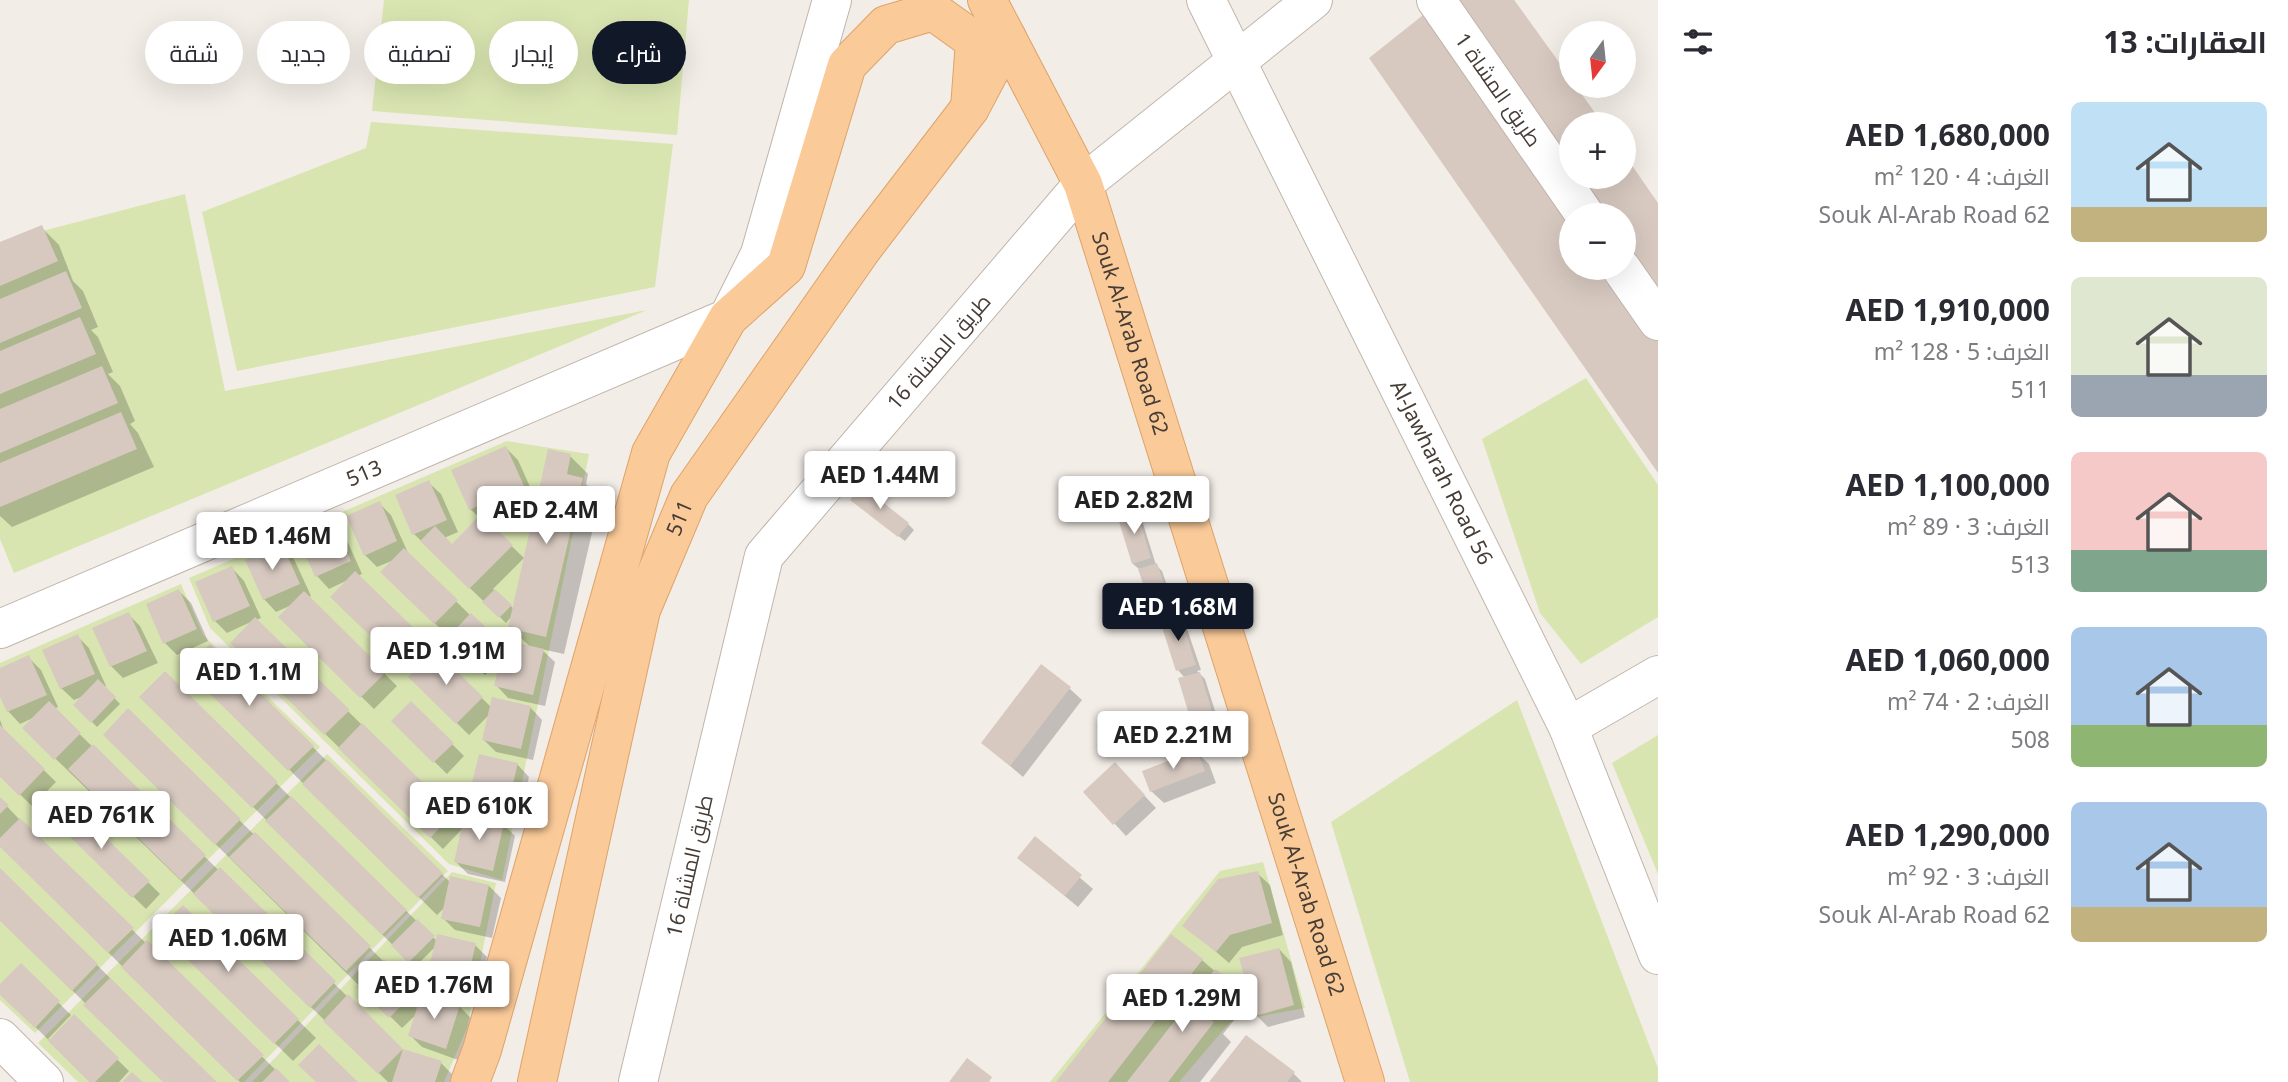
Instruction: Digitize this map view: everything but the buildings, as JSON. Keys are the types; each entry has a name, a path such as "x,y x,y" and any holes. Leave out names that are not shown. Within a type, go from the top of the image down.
{"main road":[{"name":"Souk Al-Arab Road 62","path":"987,0 1083,184 1358,1077"},
{"path":"728,318 786,265 847,65 886,25 933,11 975,41 970,108"},
{"name":"511","path":"537,1082 641,610 689,496 862,249 970,108 1007,37"},
{"name":"511","path":"470,1082 482,1050 651,453 728,318"}],"street":[{"name":"511","path":"728,318 760,254 832,0"},
{"name":"Al-Jawharah Road 56","path":"1206,0 1568,727 1658,955"},
{"name":"طريق المشاة 16","path":"638,1082 764,556 1083,184 1313,0"},
{"name":"طريق المشاة 1","path":"1437,2 1577,203"},
{"path":"1630,280 1658,320"},
{"name":"513","path":"0,629 728,318"},
{"path":"1568,727 1658,675"},
{"path":"0,1038 44,1082"}],"green space":[{"path":"384,0 689,0 686,34 686,21 592,21 592,84 682,84 677,135 372,111 375,84 475,84 475,21 382,21"},
{"path":"371,122 673,144 655,287 237,371 202,212 366,148"},
{"path":"185,194 225,391 647,310 14,573 0,539 0,242"},
{"path":"1586,378 1658,485 1658,617 1581,664 1540,613 1482,439"},
{"path":"507,441 589,454 502,880 449,864 210,628 189,578"},
{"path":"181,584 203,635 320,747 35,1033 0,1000 0,663"},
{"path":"1517,700 1658,1068 1658,1082 1410,1082 1331,822"},
{"path":"1658,735 1658,874 1612,763"},
{"path":"327,754 448,871 244,1082 78,1082 38,1043"},
{"path":"1263,862 1305,1008 1230,1022 1179,1082 1050,1082 1220,871"},
{"path":"452,872 496,883 467,1028 444,1082 252,1082"}]}
